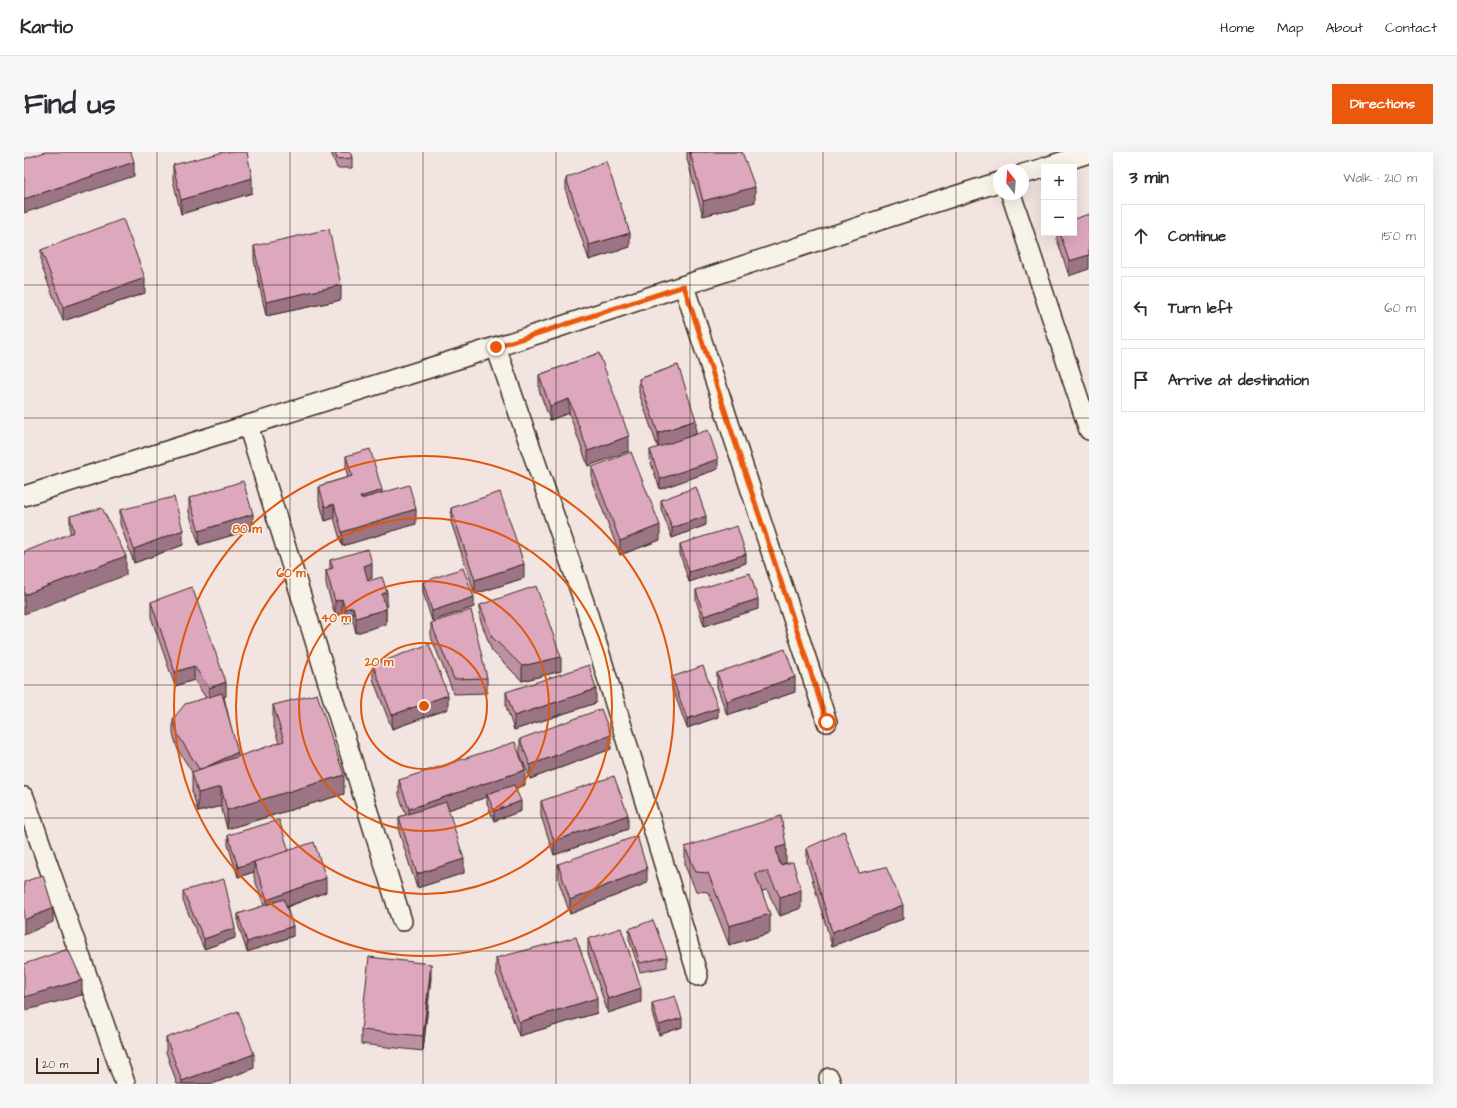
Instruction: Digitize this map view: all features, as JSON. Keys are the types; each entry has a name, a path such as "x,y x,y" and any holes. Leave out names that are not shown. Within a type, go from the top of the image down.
{"street":[{"path":"1054,164 1089,153"},
{"path":"1029,172 1041,168"},
{"path":"24,496 496,347 993,184"},
{"path":"1013,200 1086,409 1089,430"},
{"path":"684,286 827,722"},
{"path":"496,347 585,605 698,976"},
{"path":"248,425 402,921"},
{"path":"24,797 125,1083"}],"building":[{"path":"45,152 131,152 134,162 24,199 24,159"},
{"path":"224,152 247,152 252,178 181,200 173,165"},
{"path":"335,152 350,152 352,158 337,159"},
{"path":"690,152 742,152 755,187 703,201"},
{"path":"606,161 630,233 589,245 566,178"},
{"path":"1089,214 1089,255 1069,261 1061,236 1077,236 1077,218"},
{"path":"123,219 145,278 63,307 41,250"},
{"path":"329,229 341,285 266,302 254,246"},
{"path":"599,353 629,436 588,451 569,399 550,406 539,375"},
{"path":"678,365 696,420 658,433 639,379"},
{"path":"708,430 718,459 660,479 650,450"},
{"path":"370,449 382,490 360,497 361,499 409,485 416,509 342,532 334,504 325,507 319,486 352,476 346,456"},
{"path":"631,452 660,525 620,541 592,467"},
{"path":"243,481 253,514 199,531 189,498"},
{"path":"696,487 706,516 672,528 661,500"},
{"path":"500,492 524,564 475,580 451,508"},
{"path":"174,497 183,530 134,549 120,510"},
{"path":"102,508 126,556 24,595 24,552 74,532 70,516"},
{"path":"737,526 746,554 689,572 680,544"},
{"path":"368,549 372,563 364,566 368,581 382,577 387,592 382,594 386,609 356,618 353,607 345,609 342,599 335,601 326,570 333,568 330,560"},
{"path":"463,568 474,597 432,611 423,582"},
{"path":"750,573 758,599 704,616 696,590"},
{"path":"536,586 561,657 522,666 492,637 480,605"},
{"path":"192,587 226,682 209,688 194,666 175,672 151,602"},
{"path":"471,610 487,678 454,679 431,623"},
{"path":"429,644 448,695 392,715 373,665"},
{"path":"785,649 795,677 727,701 717,673"},
{"path":"589,665 596,689 514,716 506,692"},
{"path":"703,666 718,708 687,719 672,677"},
{"path":"222,693 238,752 199,769 178,735 173,719 185,704"},
{"path":"317,694 344,775 227,810 221,787 198,793 192,772 284,741 273,705"},
{"path":"601,709 611,735 530,765 520,739"},
{"path":"515,742 525,770 409,809 399,780"},
{"path":"614,776 628,815 554,841 541,801"},
{"path":"514,785 521,801 494,811 487,794"},
{"path":"446,802 464,859 417,874 399,817"},
{"path":"781,816 786,845 776,848 780,865 793,862 801,890 780,897 767,871 755,873 770,914 729,926 708,873 696,872 685,847"},
{"path":"279,820 289,851 238,867 228,835"},
{"path":"844,831 859,873 886,867 903,905 832,932 807,848"},
{"path":"637,836 647,869 570,900 558,864"},
{"path":"314,842 326,878 267,900 254,862"},
{"path":"43,875 53,908 24,920 24,882"},
{"path":"224,879 235,928 204,939 183,891"},
{"path":"284,899 293,926 247,942 238,914"},
{"path":"653,920 667,957 640,963 629,929"},
{"path":"621,928 641,988 608,999 588,939"},
{"path":"576,937 597,998 519,1022 496,958"},
{"path":"68,949 82,980 24,997 24,964"},
{"path":"369,957 431,964 423,1036 361,1030"},
{"path":"675,996 682,1018 659,1025 652,1003"},
{"path":"238,1011 254,1054 182,1081 166,1038"}],"route":[{"path":"496,347 684,286 827,722"}]}
